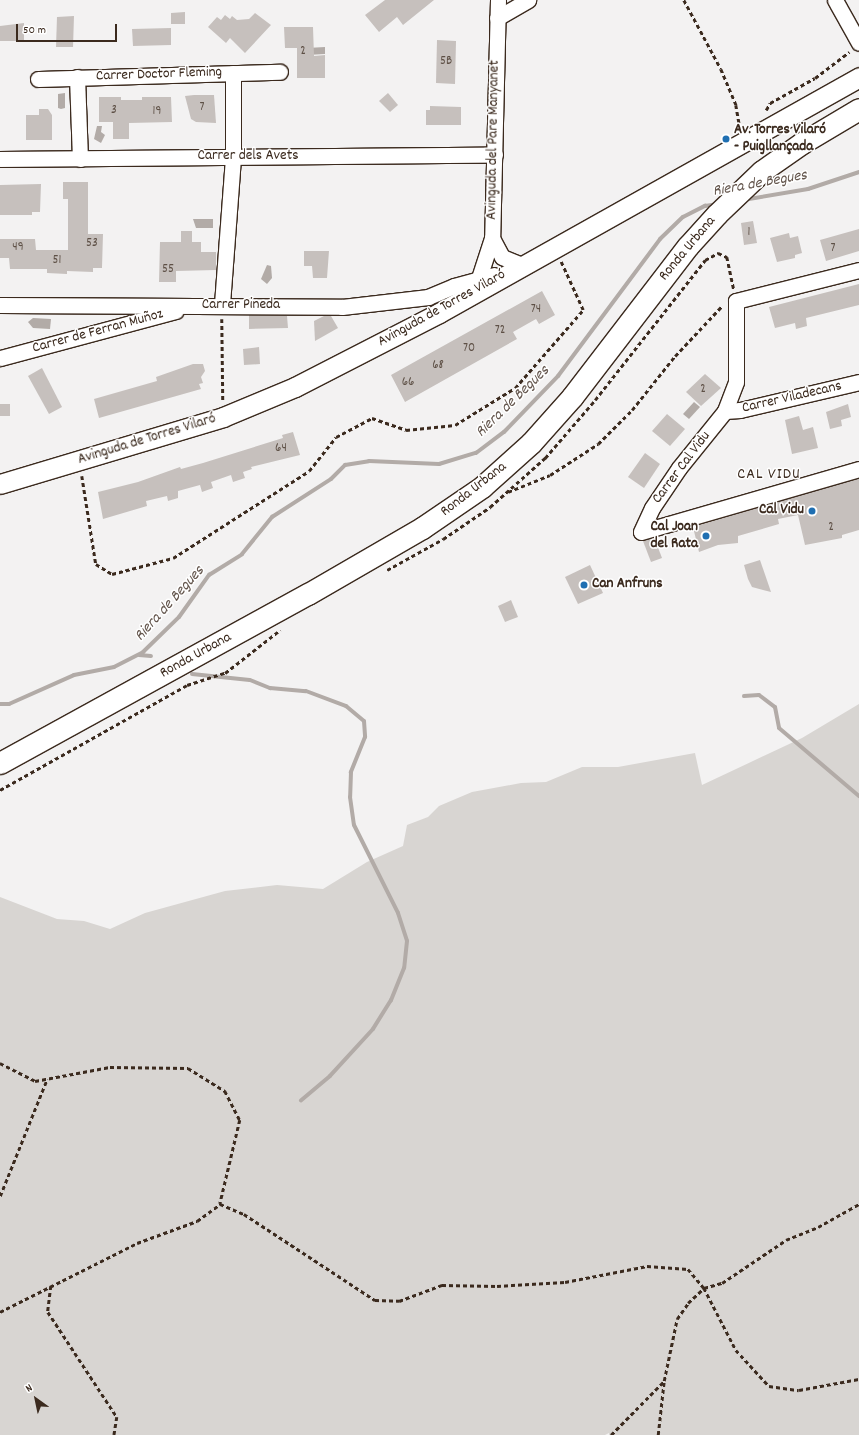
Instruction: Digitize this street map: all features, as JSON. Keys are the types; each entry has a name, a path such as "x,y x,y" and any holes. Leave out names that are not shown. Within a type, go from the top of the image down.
{"main road":[{"name":"Ronda Urbana","path":"0,763 308,594 422,528 482,487 531,443 572,397 679,258 717,214 745,186 802,142 859,109"}],"street":[{"name":"Avinguda del Pare Manyanet","path":"498,0 492,238 502,257 522,265"},
{"path":"497,18 528,0"},
{"path":"835,0 857,46"},
{"name":"Carrer Doctor Fleming","path":"38,79 280,72"},
{"path":"222,304 233,158 233,73"},
{"path":"77,77 80,159"},
{"name":"Avinguda de Torres Vilaró","path":"0,484 223,417 302,383 432,316 859,77"},
{"name":"Carrer dels Avets","path":"0,159 495,155"},
{"path":"478,281 492,238"},
{"name":"Carrer Pineda","path":"0,305 197,306 222,304 342,307 400,302 428,297 454,286 478,281 522,265"},
{"path":"736,301 859,270"},
{"name":"Carrer Cal Vidu","path":"736,301 736,382 725,411 676,474 652,508 641,532 859,469"},
{"name":"Carrer de Ferran Muñoz","path":"0,358 197,306"},
{"name":"Carrer Viladecans","path":"725,411 740,410 859,382"}],"path":[{"path":"684,0 720,69 736,105 741,143"},
{"path":"763,114 770,103 815,78 857,46"},
{"path":"79,460 96,564 112,574 174,558 309,471 336,437 372,418 406,430 455,425 516,388 583,310 554,247"},
{"path":"508,492 550,475 598,444 632,410 675,356 711,316 722,306 736,301"},
{"path":"222,304 223,417"},
{"path":"0,1064 35,1081 110,1067 188,1068 225,1091 240,1120 220,1204 197,1221 137,1243 0,1312"},
{"path":"0,1196 47,1079"},
{"path":"220,1204 250,1218 375,1300 399,1301 442,1285 498,1286 565,1282 647,1266 688,1269 704,1288 736,1350 769,1386 800,1390 859,1379"},
{"path":"658,1435 664,1381 677,1319 688,1303 704,1288 722,1283 786,1240 818,1227 859,1204"},
{"path":"51,1285 48,1312 117,1417 114,1435"},
{"path":"611,1435 664,1381"}],"shaded area":[{"path":"325,47 325,54 307,55 307,48"},
{"path":"65,93 65,108 58,108 58,94"},
{"path":"97,126 102,126 101,132 105,135 101,143 94,139"},
{"path":"193,219 213,219 213,228 196,228"},
{"path":"267,265 271,266 272,278 267,284 261,279"},
{"path":"33,318 51,319 50,329 33,328 28,322"},
{"path":"694,402 700,407 689,419 683,414"},
{"path":"859,704 859,1435 609,1435 609,1433 605,1435 0,1435 0,897 57,919 84,921 110,929 145,913 225,891 277,885 323,889 367,862 403,846 407,825 428,817 439,806 472,792 521,783 546,782 582,767 618,767 695,753 702,785 802,738"}],"building":[{"path":"385,0 434,0 403,25 397,17 379,32 365,15"},
{"path":"185,12 185,24 171,24 171,13"},
{"path":"255,13 271,25 245,53 230,38 226,43 208,27 217,17 221,20 225,15 230,19 232,16 237,20 249,19"},
{"path":"74,16 73,47 56,47 57,17"},
{"path":"24,23 24,41 0,41 0,26"},
{"path":"284,27 313,27 314,56 325,55 325,78 297,78 297,48 285,48"},
{"path":"171,28 171,45 133,46 132,29"},
{"path":"437,40 456,41 455,84 436,83"},
{"path":"388,93 398,105 390,112 379,101"},
{"path":"214,95 216,123 196,122 191,119 185,96"},
{"path":"99,97 121,97 121,100 142,100 142,97 171,97 172,122 129,123 129,139 113,139 113,122 99,122"},
{"path":"430,106 461,107 461,125 426,125 426,110 430,110"},
{"path":"39,109 48,109 52,115 52,140 26,140 26,115 39,115"},
{"path":"63,182 88,182 88,234 103,234 102,268 93,268 93,272 67,271 67,274 47,273 47,269 10,269 9,258 0,258 0,239 35,239 36,250 68,250 68,199 63,199"},
{"path":"41,184 40,212 32,212 32,215 0,215 0,185"},
{"path":"753,221 757,243 744,245 741,223"},
{"path":"859,229 859,251 826,261 820,240"},
{"path":"181,231 192,231 192,242 201,242 201,252 216,252 216,270 176,271 176,282 159,282 160,242 181,242"},
{"path":"789,233 790,238 798,236 802,253 795,255 795,258 777,262 770,238"},
{"path":"304,251 329,251 327,278 313,278 312,266 304,266"},
{"path":"859,284 859,305 806,318 807,326 796,329 795,323 775,328 769,307"},
{"path":"542,291 555,315 539,324 536,319 513,332 517,339 405,402 391,375"},
{"path":"249,315 287,316 288,328 249,329"},
{"path":"324,316 331,316 338,328 315,341 314,321"},
{"path":"259,347 260,364 244,365 243,349"},
{"path":"193,364 203,364 205,371 201,377 203,383 199,384 201,389 99,418 94,399 157,381 156,377"},
{"path":"42,368 62,407 49,414 28,376"},
{"path":"705,374 721,388 701,406 686,392"},
{"path":"0,404 10,404 10,416 0,416"},
{"path":"848,404 851,417 841,420 842,426 830,429 826,412"},
{"path":"667,414 685,429 670,446 652,431"},
{"path":"799,416 803,430 813,427 818,448 792,454 785,420"},
{"path":"293,432 300,455 251,467 252,469 243,472 245,478 233,482 231,475 211,482 213,488 202,492 200,485 178,491 178,498 168,501 167,496 146,501 147,506 103,519 98,492 138,482 180,467 181,469 203,463 283,438 282,435"},
{"path":"645,453 660,464 644,488 628,477"},
{"path":"859,478 859,530 842,535 842,538 805,545 798,515 778,519 779,524 738,536 738,543 718,545 699,552 693,527"},
{"path":"654,537 662,558 651,562 643,541"},
{"path":"760,560 771,592 752,587 748,579 744,565"},
{"name":"Can Anfruns","path":"590,565 603,593 578,604 565,577"},
{"path":"511,600 518,617 505,622 498,606"}],"waterway":[{"name":"Riera de Begues","path":"743,200 808,189 859,172"},
{"name":"Riera de Begues","path":"0,704 9,704 74,675 114,667 143,652 179,617 209,575 242,554 272,517 331,479 345,465 369,461 439,464 476,453 504,432 558,376 660,239 683,217 705,206 717,204"},
{"path":"139,655 151,656"},
{"path":"192,674 250,680 270,688 306,691 346,706 364,721 365,737 351,772 350,797 354,825 398,913 407,941 404,968 391,1000 373,1029 330,1076 301,1100"},
{"path":"744,696 759,695 775,707 779,728 859,796"}],"place":[{"name":"Av. Torres Vilaró - Puigllançada","path":"726,139"},
{"name":"Cal Vidu","path":"812,511"},
{"name":"Cal Joan del Rata","path":"706,536"},
{"name":"Can Anfruns","path":"584,585"}],"district":[{"name":"CAL VIDU","path":"769,475"}]}
